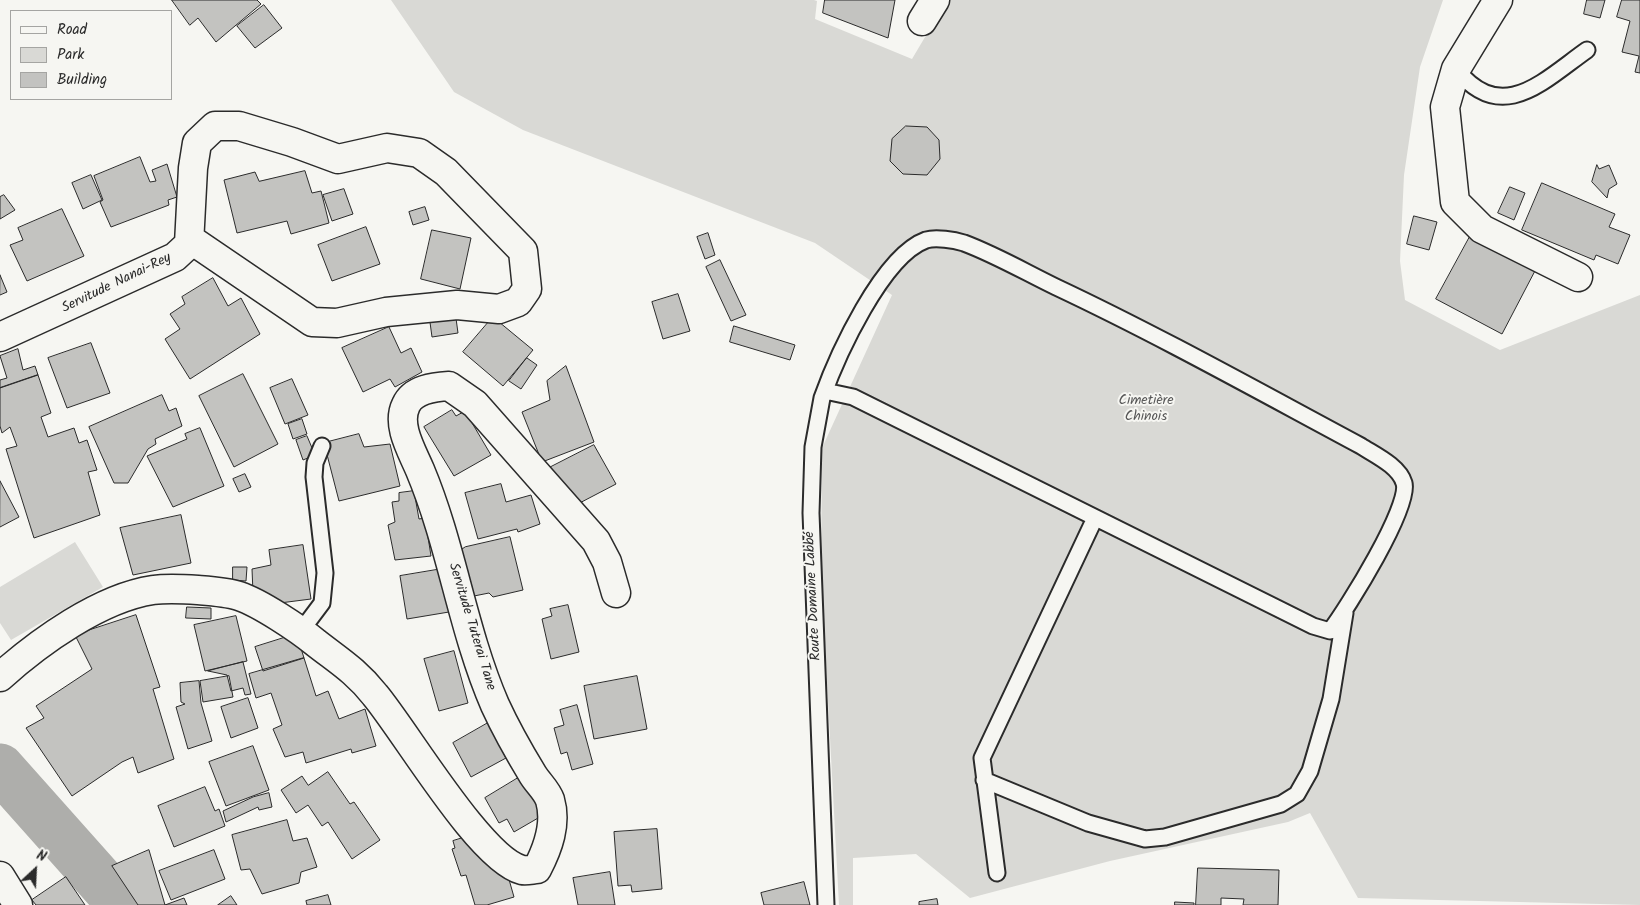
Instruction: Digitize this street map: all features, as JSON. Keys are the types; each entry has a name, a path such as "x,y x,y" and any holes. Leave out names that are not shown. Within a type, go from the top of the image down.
{"street":[{"path":"1498,0 1456,69 1444,107 1455,202 1482,229 1578,277"},
{"path":"215,126 239,126 292,142 338,159 387,148 419,154 446,172 523,251 527,289 518,302 499,309 457,305 386,312 337,323 312,322 190,239 193,168 197,143 215,126"},
{"name":"Servitude Nanai-Rey","path":"0,337 175,257 189,244 190,239"},
{"name":"Servitude Tuterai Tane","path":"0,677 17,662 66,627 112,602 152,590 207,590 240,596 301,631 350,667 375,695 481,838 511,864 523,870 537,869 548,848 553,817 549,798 510,734 495,704 480,666 431,496 407,438 402,419 406,404 418,392 435,387 449,386 475,404 596,541 607,562 616,593"},
{"path":"0,876 18,905"}],"lane":[{"path":"1456,69 1469,84 1489,94 1508,98 1532,90 1587,50"},
{"name":"Route Domaine Labbé","path":"826,905 811,513 813,447 825,391 843,348 870,298 891,269 911,250 927,240 962,242 1177,346 1361,446 1388,463 1404,480 1406,491 1398,514 1345,611"},
{"path":"825,391 854,397 1313,626 1330,631 1345,611"},
{"path":"301,631 322,603 324,564 314,476 315,463 322,446"},
{"path":"997,873 982,758 1096,518"},
{"path":"984,780 1088,824 1145,839 1165,837 1281,804 1297,794 1310,771 1331,700 1345,611"}],"green space":[{"name":"Cimetière Chinois","path":"391,0 814,0 817,1 815,19 912,59 947,0 1443,0 1420,67 1404,175 1400,261 1405,300 1500,350 1640,295 1640,905 1358,898 1310,813 1288,822 1110,861 970,898 916,854 853,858 853,905 839,905 821,571 822,448 892,295 815,243 523,130 454,92"},
{"path":"75,542 103,587 11,640 0,623 0,587"}],"building":[{"path":"172,0 257,0 261,4 216,42 198,18 190,25"},
{"path":"825,0 895,0 888,38 823,13"},
{"path":"1587,0 1605,0 1600,18 1584,14"},
{"path":"1622,0 1640,0 1640,73 1635,72 1639,56 1622,52 1630,21 1617,17"},
{"path":"264,5 282,28 255,48 237,26"},
{"path":"906,126 927,127 939,140 940,159 927,175 903,174 890,161 892,139"},
{"path":"140,157 150,182 156,181 152,170 167,164 177,197 168,200 169,205 111,227 100,202 103,200 94,176"},
{"path":"1597,165 1599,169 1609,165 1617,184 1609,189 1607,198 1592,182"},
{"path":"305,171 312,193 321,191 329,223 291,234 287,221 237,233 224,180 255,172 259,181"},
{"path":"91,175 102,200 83,209 72,183"},
{"path":"1542,183 1615,214 1609,227 1630,235 1618,264 1596,255 1594,260 1522,230"},
{"path":"1510,187 1525,193 1514,220 1498,213"},
{"path":"344,189 353,214 332,221 323,195"},
{"path":"4,195 15,210 0,219 0,197"},
{"path":"425,207 429,220 413,225 409,212"},
{"path":"62,209 84,256 27,281 10,245 23,240 18,228"},
{"path":"1414,216 1437,222 1429,250 1407,244"},
{"path":"366,227 380,264 332,281 318,245"},
{"path":"432,230 471,238 460,289 421,279"},
{"path":"1473,231 1537,267 1502,334 1436,299"},
{"path":"708,233 715,255 705,259 697,237"},
{"path":"720,260 746,315 731,321 706,267"},
{"path":"0,275 7,292 0,295"},
{"path":"213,278 228,306 241,298 260,334 190,379 165,339 180,329 170,314 185,304 182,297"},
{"path":"678,294 690,331 663,339 652,302"},
{"path":"455,311 458,333 432,337 429,315"},
{"path":"493,317 533,350 503,386 463,352"},
{"path":"734,326 795,345 790,360 730,342"},
{"path":"389,327 401,353 411,348 422,372 395,387 390,379 363,392 342,348"},
{"path":"91,343 110,393 67,408 48,358"},
{"path":"18,349 23,370 35,366 38,375 0,388 0,380 7,378 0,356"},
{"path":"527,358 537,365 521,389 509,381"},
{"path":"566,366 594,442 542,462 522,412 550,400 547,381"},
{"path":"243,374 278,444 234,467 199,396"},
{"path":"38,375 51,413 41,417 48,437 74,428 79,443 87,440 97,470 88,472 100,515 34,538 6,449 17,446 10,427 2,433 0,426 0,388"},
{"path":"292,379 308,415 285,424 270,388"},
{"path":"162,395 169,411 176,408 182,426 155,439 156,444 148,449 128,483 114,483 89,427"},
{"path":"452,410 456,416 465,411 491,455 454,476 424,427"},
{"path":"302,419 307,434 293,439 288,424"},
{"path":"200,428 224,486 173,507 147,456 187,439 185,434"},
{"path":"359,434 364,447 390,444 400,486 339,501 324,443"},
{"path":"307,436 315,455 303,460 296,440"},
{"path":"594,445 616,484 572,507 549,468"},
{"path":"245,474 251,487 239,492 233,479"},
{"path":"0,481 19,517 0,527"},
{"path":"501,484 506,502 531,495 540,524 518,532 517,529 478,539 465,493"},
{"path":"414,491 419,519 425,518 431,556 395,560 388,525 395,522 392,502 399,501 399,493"},
{"path":"181,515 191,563 133,575 120,528"},
{"path":"510,537 523,590 493,597 489,593 469,597 459,551 465,547"},
{"path":"303,545 311,599 272,604 253,593 252,569 271,565 269,550"},
{"path":"233,567 247,567 246,581 233,580"},
{"path":"442,569 449,612 407,619 400,576"},
{"path":"568,605 579,652 551,659 542,619 552,616 550,609"},
{"path":"187,607 211,608 211,619 186,618"},
{"path":"136,615 160,687 153,689 174,759 138,773 133,757 122,762 72,796 26,728 44,718 36,706 92,669 75,635"},
{"path":"236,616 247,661 205,671 194,625"},
{"path":"290,636 293,644 299,642 304,658 263,671 255,647"},
{"path":"454,651 468,703 439,711 424,659"},
{"path":"304,658 316,696 328,691 339,719 365,709 376,746 352,753 351,749 306,763 303,752 285,757 273,729 282,725 271,693 256,698 249,674"},
{"path":"243,662 251,694 245,695 243,688 231,691 227,675 208,671"},
{"path":"229,676 233,697 203,702 200,681"},
{"path":"637,676 647,729 594,739 584,686"},
{"path":"199,681 201,703 212,741 188,749 176,707 185,704 181,702 180,683"},
{"path":"248,698 258,728 231,738 221,707"},
{"path":"577,705 593,764 572,770 567,752 561,754 554,728 564,725 560,710"},
{"path":"488,723 506,758 471,777 453,743"},
{"path":"253,746 269,790 226,806 209,762"},
{"path":"328,772 350,804 354,802 380,840 352,859 328,822 322,826 308,805 296,813 281,790 302,776 308,785"},
{"path":"523,775 545,814 514,832 507,819 499,823 485,798"},
{"path":"205,787 215,811 219,809 225,826 174,847 158,806"},
{"path":"269,793 272,807 259,810 258,807 226,822 223,811 253,797"},
{"path":"287,820 293,841 307,838 317,867 301,872 299,883 262,894 250,869 241,870 232,835"},
{"path":"657,829 662,889 632,892 631,885 618,886 614,832"},
{"path":"469,836 506,869 514,897 487,905 475,905 466,875 461,876 452,849 455,848 453,841"},
{"path":"149,850 165,905 138,905 112,866"},
{"path":"214,850 225,879 171,900 159,871"},
{"path":"1198,868 1279,870 1278,905 1243,905 1244,899 1221,898 1221,905 1196,905"},
{"path":"610,872 615,905 578,905 573,878"},
{"path":"66,877 85,905 36,905 32,900"},
{"path":"804,882 810,905 764,905 761,893"},
{"path":"328,895 331,905 307,905 306,901"},
{"path":"231,896 237,905 218,905"},
{"path":"184,898 187,905 165,905"},
{"path":"937,899 938,905 919,905 919,902"},
{"path":"1175,902 1194,903 1194,905 1175,905"}],"waterway":[{"path":"0,768 122,905"}]}
